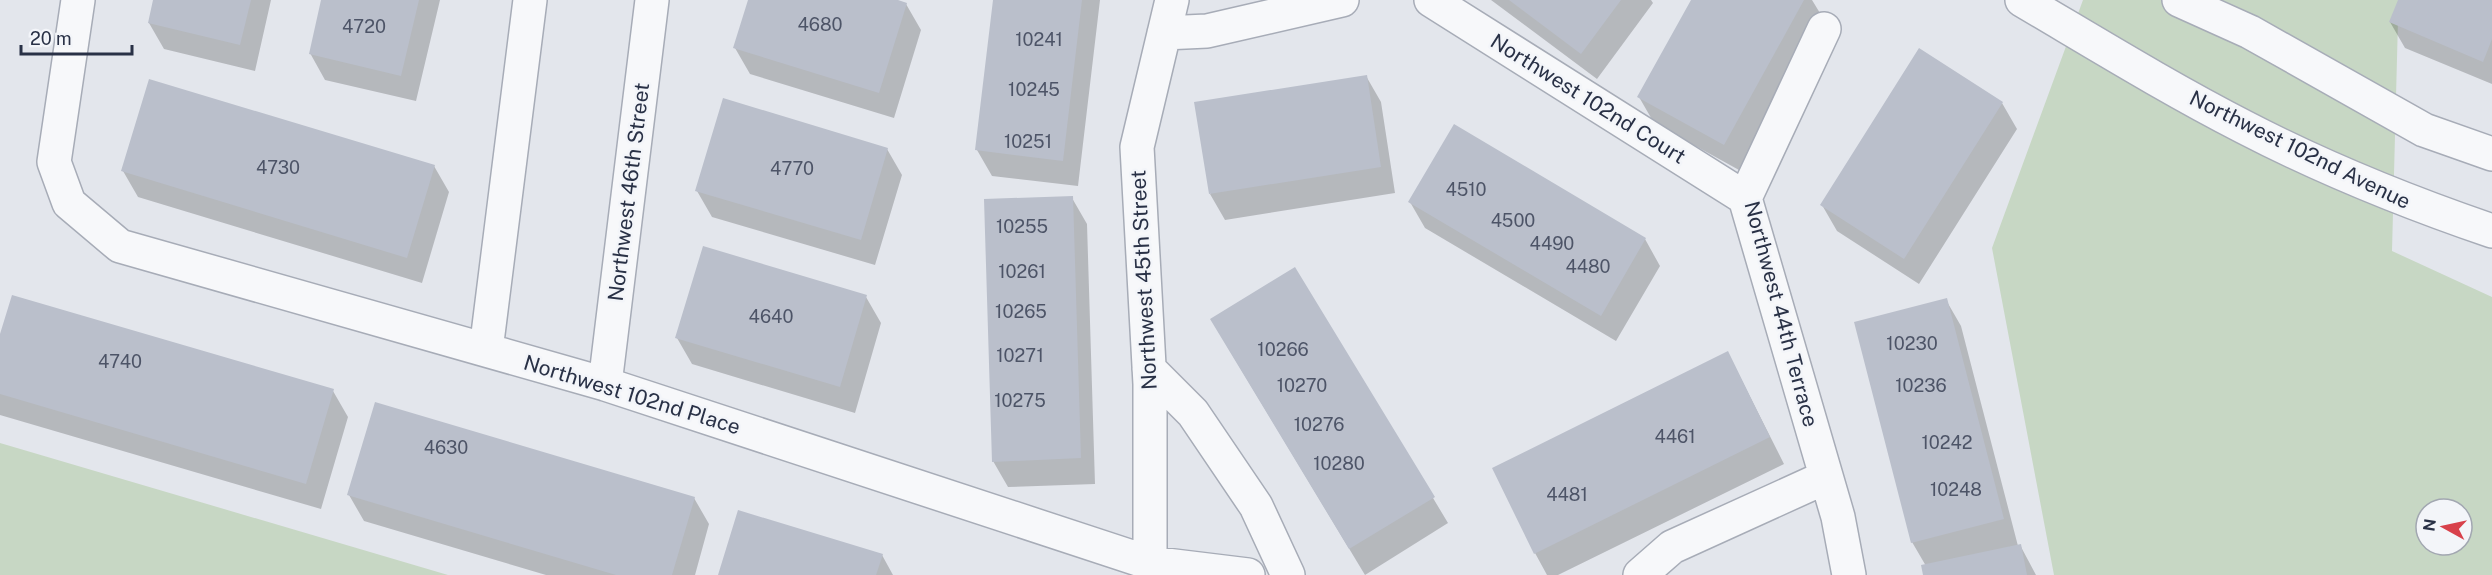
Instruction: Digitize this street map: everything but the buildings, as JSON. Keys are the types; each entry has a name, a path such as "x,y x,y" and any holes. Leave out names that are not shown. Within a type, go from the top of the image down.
{"street":[{"name":"Northwest 102nd Place","path":"78,0 54,162 69,203 120,246 605,384 1150,563 1248,575"},
{"path":"486,350 530,0"},
{"name":"Northwest 46th Street","path":"605,384 652,0"},
{"name":"Northwest 45th Street","path":"1150,563 1149,369 1137,147 1172,0"},
{"path":"1164,33 1207,32 1342,0"},
{"name":"Northwest 102nd Court","path":"1431,0 1745,198"},
{"name":"Northwest 102nd Avenue","path":"2022,0 2245,128 2410,203 2492,231"},
{"path":"2179,0 2250,32 2424,130 2492,154"},
{"name":"Northwest 44th Terrace","path":"1824,29 1745,198 1838,517 1849,575"},
{"path":"1149,369 1193,413 1244,488 1256,506 1288,575"},
{"path":"1640,575 1672,547 1826,477"}],"green space":[{"path":"2083,0 2401,0 2398,20 2392,251 2492,297 2492,575 2054,575 1992,248"},
{"path":"0,443 448,575 0,575"}]}
